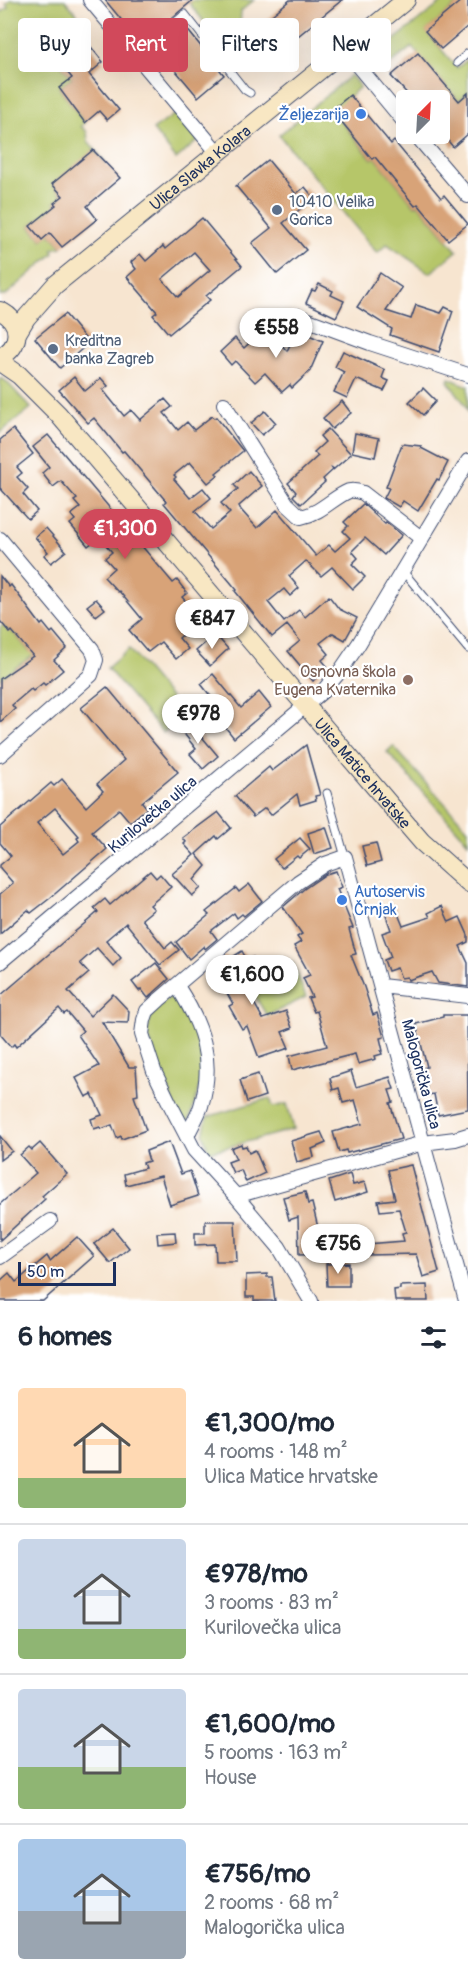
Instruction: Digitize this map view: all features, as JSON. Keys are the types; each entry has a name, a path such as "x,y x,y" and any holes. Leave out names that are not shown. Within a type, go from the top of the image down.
{"main road":[{"name":"Ulica Slavka Kolara","path":"384,18 406,0"},
{"name":"Ulica Slavka Kolara","path":"0,360 13,347 17,333 26,318 56,285 317,72"},
{"name":"Ulica Slavka Kolara","path":"2,312 17,308 56,285"},
{"path":"2,312 13,321 17,333"},
{"name":"Ulica Matice hrvatske","path":"0,360 19,375 58,414 422,842 468,883"}],"street":[{"path":"90,0 105,18"},
{"path":"150,72 218,153"},
{"path":"362,72 396,112"},
{"path":"424,144 468,196"},
{"path":"297,316 370,344 468,375"},
{"path":"224,404 278,491 294,512 301,517 313,514 347,492 358,491 421,538"},
{"name":"Kurilovečka ulica","path":"0,962 324,690 341,670 468,461"},
{"path":"0,539 92,649 96,660 91,675 0,755"},
{"path":"311,1301 279,1247 194,1150 154,1071 142,1034 147,1011 216,950 298,882 325,864 345,856"},
{"name":"Malogorička ulica","path":"345,856 466,1301"},
{"path":"177,986 190,1005 202,1035 208,1065 201,1107 187,1136"},
{"path":"381,986 468,996"},
{"path":"236,1196 423,1143 468,1135"},
{"path":"0,1257 50,1221"}],"lane":[{"path":"180,18 185,14 243,88 250,93"},
{"path":"457,63 468,53"},
{"path":"402,570 468,649"},
{"path":"327,793 345,856"}],"green space":[{"path":"10,0 65,0 80,18 18,18 18,72 67,72 72,78 59,88 85,123 81,126 87,132 88,141 107,164 93,151 53,184 62,196 54,203 56,205 30,226 42,240 50,233 62,247 52,249 54,253 5,296 0,296 0,10 2,12 8,7 6,4"},
{"path":"193,0 254,0 241,11 241,18 201,18 189,3"},
{"path":"445,0 462,0 426,31 457,68 468,59 468,96 466,94 459,101 412,47 391,63 391,42"},
{"path":"351,75 360,87 332,111 372,159 375,157 415,206 418,204 457,251 430,273 387,244 377,253 279,135"},
{"path":"175,114 180,115 200,139 176,159 153,130"},
{"path":"0,378 6,381 31,408 0,433"},
{"path":"449,378 468,386 468,413 465,404 448,381"},
{"path":"3,625 9,632 12,631 29,651 34,647 35,658 32,656 0,679 0,627"},
{"path":"129,649 184,714 163,733 107,668"},
{"path":"393,746 468,829 468,842 387,752"},
{"path":"293,963 306,997 267,1016 250,988"},
{"path":"172,996 178,998 194,1027 200,1051 199,1088 188,1123 179,1117 147,1034 155,1008"},
{"path":"270,1098 273,1107 287,1104 294,1129 209,1152 203,1134 207,1117"}],"building":[{"path":"105,0 193,0 172,18 120,18"},
{"path":"290,0 342,0 320,18 311,18 311,25 299,35 299,18 268,18"},
{"path":"462,0 468,0 468,26 441,49 425,31"},
{"path":"188,30 200,45 200,72 222,72 224,75 198,97 177,72 188,72"},
{"path":"91,47 103,62 89,74 119,110 107,120 99,111 85,123 59,88 72,78 67,72 91,72"},
{"path":"418,53 450,90 404,90 391,76"},
{"path":"450,90 459,101 468,93 468,134 453,147 450,143"},
{"path":"350,95 391,144 394,141 441,198 444,195 468,224 448,240 418,204 415,206 375,157 372,159 332,110"},
{"path":"93,150 120,178 87,206 97,219 62,247 50,233 42,240 30,226 56,205 54,203 63,196 52,184"},
{"name":"10410 Velika Gorica","path":"268,160 296,194 305,187 314,198 283,223 306,250 277,274 252,243 271,228 236,186"},
{"path":"202,218 242,266 206,296 210,300 169,334 153,315 157,312 127,277 136,269 131,262 140,254 146,261 163,246 165,249","holes":["194,252 210,270 178,297 162,279"]},
{"path":"380,273 402,288 386,311 411,319 416,305 441,313 445,307 453,311 439,352 390,335 392,329 357,307"},
{"path":"319,284 333,291 331,295 344,301 336,317 306,303 312,290 315,291"},
{"path":"65,314 89,343 60,368 35,338"},
{"path":"297,330 323,341 310,371 292,388 290,385 282,392 265,373 255,382 235,361 231,365 220,352 235,338 244,348 260,333 270,344 276,339 287,351"},
{"path":"343,351 385,370 382,378 389,381 384,391 356,379 347,398 334,392 344,372 335,367"},
{"path":"74,377 85,391 101,378 108,386 103,390 124,416 131,410 140,420 165,399 172,407 164,413 178,430 187,422 194,430 212,416 216,417 243,451 216,473 218,475 208,483 190,462 174,475 176,477 174,479 190,498 203,488 211,498 195,511 211,529 230,513 221,503 238,489 234,485 249,471 262,486 239,506 241,510 257,528 277,510 316,556 329,545 335,551 350,538 343,531 348,526 344,522 363,504 385,524 386,522 402,535 384,555 365,538 352,551 358,558 352,564 365,577 353,589 332,567 321,576 306,561 289,576 299,588 290,596 284,589 268,602 284,622 299,610 305,617 329,596 339,609 357,618 345,640 333,633 320,643 329,654 322,660 327,666 313,681 288,651 300,641 287,625 272,637 235,591 237,590 124,451 122,452 94,418 88,423 59,390"},
{"path":"423,388 436,401 423,415 409,402"},
{"path":"342,401 351,413 332,429 323,418"},
{"path":"265,411 276,423 262,435 251,423"},
{"path":"13,429 33,454 17,467 22,473 17,477 28,489 23,494 37,511 28,519 0,488 0,440"},
{"path":"328,429 351,454 334,469 331,467 333,470 323,479 325,482 301,504 293,496 296,492 288,483 318,456 314,452 325,442 320,436"},
{"path":"355,433 379,438 375,457 352,452"},
{"path":"48,435 173,583 177,580 187,593 182,597 201,618 179,638 188,649 176,659 161,642 148,652 129,630 142,619 104,577 114,568 105,558 112,552 99,537 88,546 70,524 75,520 71,515 80,508 74,501 77,499 61,481 53,487 42,473 49,467 33,447"},
{"path":"402,444 421,446 448,462 418,511 403,501 399,507 384,498"},
{"path":"46,528 66,551 51,563 44,555 48,552 35,537"},
{"path":"0,576 9,587 11,585 41,625 43,623 51,633 53,631 67,648 54,660 63,670 45,685 43,683 33,691 31,689 12,705 15,709 0,722 0,679 33,656 12,631 10,633 0,621"},
{"path":"96,599 105,609 96,616 87,606"},
{"path":"215,634 228,649 210,666 196,651"},
{"path":"213,674 241,708 259,692 271,707 234,738 222,723 228,718 201,684"},
{"path":"107,687 178,772 142,802 147,808 130,822 119,809 92,832 107,849 49,899 31,913 28,910 0,934 0,894 13,883 0,868 0,865 11,856 0,843 0,827 51,783 54,786 62,779 86,807 103,791 97,784 124,760 81,708","holes":["55,808 79,836 77,838 79,841 63,854 37,823"]},
{"path":"187,719 218,756 203,769 190,754 196,749 178,726"},
{"path":"306,745 320,795 315,796 316,800 300,805 297,794 271,815 265,808 253,817 235,796 269,767 272,771"},
{"path":"218,812 231,828 218,839 216,836 196,854 206,866 194,880 201,888 192,896 172,874 194,855 184,844 186,842 183,838"},
{"path":"326,827 333,848 314,854 308,833"},
{"path":"300,838 310,849 282,868 274,859"},
{"path":"376,843 381,862 367,866 362,846"},
{"path":"150,871 156,878 160,874 171,887 150,905 154,909 142,919 165,948 172,942 179,950 160,965 126,923 106,940 121,958 113,966 97,948 80,963 89,973 68,991 90,1016 113,994 129,1011 128,1023 102,1022 129,1067 136,1067 138,1095 134,1096 146,1130 122,1139 121,1136 117,1138 112,1125 94,1129 91,1119 102,1115 92,1094 86,1097 76,1078 99,1066 78,1035 83,1031 67,1012 64,1014 59,1008 16,1047 14,1044 11,1047 0,1034 0,996 98,912 94,908 105,899 110,905"},
{"path":"336,871 342,887 337,889 353,928 349,929 356,954 351,955 373,1015 377,1013 384,1037 380,1038 383,1051 381,1051 382,1054 375,1056 376,1059 358,1064 355,1054 292,1070 289,1056 327,1046 317,1011 314,1012 308,998 312,997 303,978 310,975 294,946 301,942 297,937 302,934 283,907 326,874"},
{"path":"249,884 262,901 244,916 242,914 237,918 234,913 211,931 217,939 205,949 204,946 189,959 176,942 209,915 206,912 236,888 239,892"},
{"path":"394,904 403,926 430,917 428,913 442,906 449,922 460,917 468,935 468,942 460,946 468,963 468,987 438,983 432,972 408,980 407,977 401,978 397,968 388,971 384,960 391,957 382,933 391,930 383,907"},
{"path":"242,951 247,960 253,957 262,972 243,983 263,1019 286,1011 292,1028 282,1032 289,1048 259,1058 247,1026 242,1029 229,1006 233,1004 217,975 220,973 215,964 225,956 228,960"},
{"path":"156,963 169,979 148,998 132,982"},
{"path":"443,1015 467,1015 468,1109 438,1115 434,1094 428,1095 423,1068 427,1067 416,1024 443,1017"},
{"path":"351,1071 356,1087 390,1077 394,1089 389,1090 393,1102 390,1103 401,1139 347,1153 346,1150 339,1152 333,1132 362,1124 355,1100 343,1103 339,1088 333,1090 330,1078"},
{"path":"258,1074 265,1096 247,1102 240,1080"},
{"path":"321,1132 326,1143 312,1149 314,1157 297,1162 291,1141"},
{"path":"0,1136 12,1151 0,1160"},
{"path":"169,1142 181,1174 190,1171 198,1196 170,1205 161,1176 126,1185 124,1174 145,1168 143,1163 149,1161 146,1151"},
{"path":"40,1143 67,1174 42,1196 45,1199 0,1240 0,1204 36,1173 20,1155 29,1147 32,1150"},
{"path":"241,1144 242,1147 246,1146 249,1153 255,1150 265,1173 246,1182 241,1170 233,1173 228,1162 236,1159 231,1148"},
{"path":"411,1165 439,1272 423,1277 416,1254 367,1255 367,1244 404,1241 402,1233 406,1232 399,1209 380,1211 378,1201 395,1199 388,1170"},
{"path":"350,1174 353,1185 365,1182 368,1192 335,1202 329,1181"},
{"path":"305,1192 308,1204 312,1203 319,1232 326,1231 327,1254 299,1255 298,1217 289,1220 283,1197"},
{"path":"205,1221 235,1221 237,1261 216,1261 215,1244 195,1245 195,1233 205,1233"},
{"path":"113,1228 129,1248 110,1263 94,1244"},
{"path":"175,1232 176,1242 158,1244 157,1233"},
{"path":"77,1237 94,1256 43,1301 0,1301 0,1281 9,1273 16,1282 47,1256 50,1261"},
{"path":"349,1263 349,1286 327,1286 326,1264"},
{"path":"267,1274 267,1277 272,1277 275,1301 254,1301 254,1297 246,1297 246,1275"},
{"path":"427,1285 428,1301 395,1301 394,1290 400,1289 400,1286"}],"place":[{"name":"Željezarija","path":"361,114"},
{"name":"10410 Velika Gorica","path":"277,210"},
{"name":"Kreditna banka Zagreb","path":"53,349"},
{"name":"Osnovna škola Eugena Kvaternika","path":"408,680"},
{"name":"Autoservis Črnjak","path":"342,900"}]}
